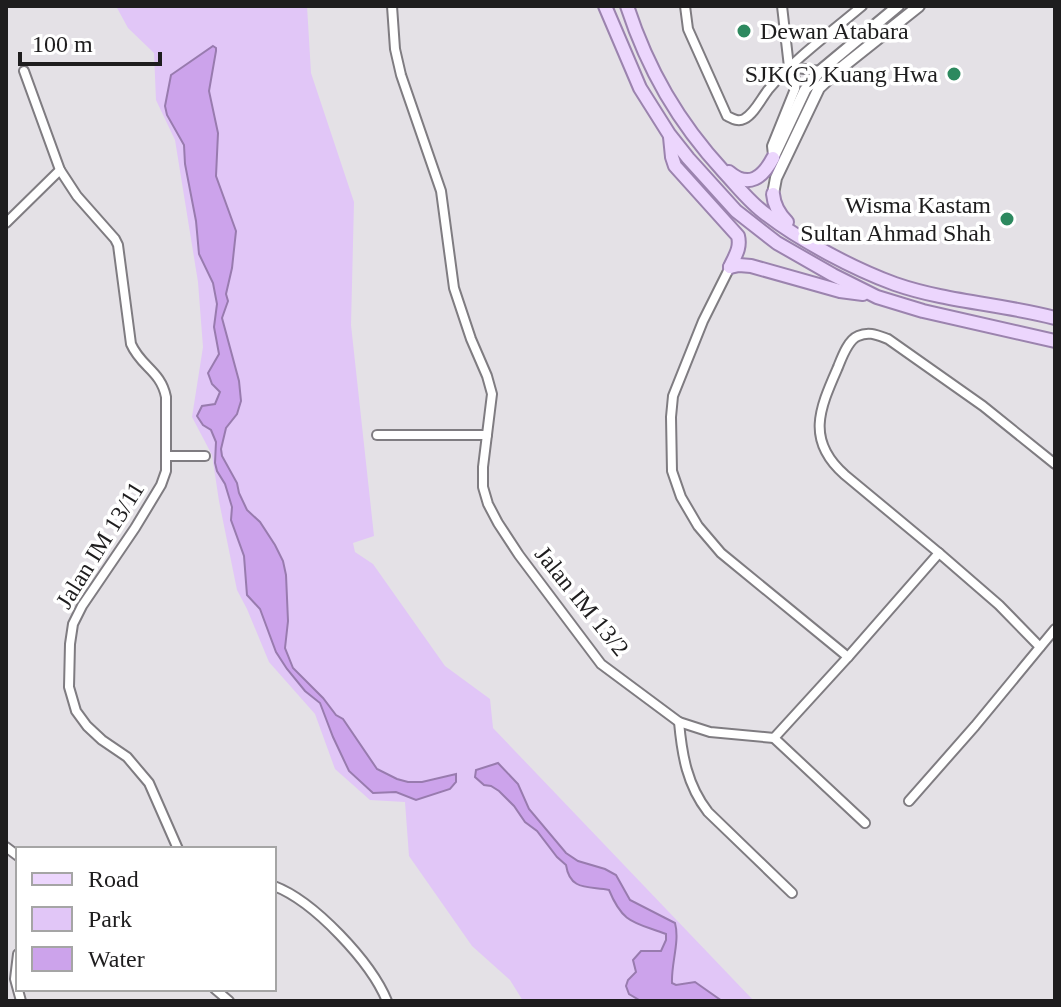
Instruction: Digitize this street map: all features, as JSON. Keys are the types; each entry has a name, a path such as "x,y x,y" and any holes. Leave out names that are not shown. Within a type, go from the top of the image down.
{"main road":[{"path":"605,6 640,88 669,134 736,211 777,243 877,297"},
{"path":"627,6 657,81 695,139 767,216 829,254 894,284 1055,318"},
{"path":"669,134 675,166 738,236 740,243 730,267"},
{"path":"695,139 740,179 750,180 762,175 773,158"},
{"path":"773,194 778,213 797,234"},
{"path":"730,267 751,266 840,291 877,297 923,311 1055,341"}],"street":[{"name":"Jalan IM 13/2","path":"392,6 395,49 401,75 441,191 454,288 492,394 483,487 488,504 519,555 601,664 679,722 710,732 774,738"},
{"path":"685,6 688,29 727,116 741,121 748,117 789,67 862,6"},
{"path":"773,158 772,146 796,81 789,67 782,6"},
{"path":"773,158 805,90 820,71 898,6"},
{"path":"773,194 776,178 819,88 919,6"},
{"path":"789,67 820,71"},
{"name":"Jalan IM 13/11","path":"24,71 60,170 77,196 111,232 118,245 131,344 136,356 154,372 165,389 166,471 135,528 73,624 69,687 76,711 87,726 127,757 149,783 177,847"},
{"path":"6,223 60,170"},
{"path":"730,267 703,321 673,396 672,471 681,497 698,526 721,553 848,657"},
{"path":"1040,647 999,605 834,466 821,439 819,420 822,404 840,361 855,336 873,333 888,339 983,406 1055,464"},
{"path":"377,435 487,435"},
{"path":"166,456 205,456"},
{"path":"865,823 774,738 939,553"},
{"path":"909,801 1055,629"},
{"path":"679,722 689,780 699,801 792,893"},
{"path":"276,887 298,898 324,919 364,964 383,990 387,1001"}],"green space":[{"path":"116,6 307,6 311,73 354,202 351,325 374,536 353,543 355,552 373,564 445,666 490,699 493,728 754,1001 523,1001 510,980 472,946 409,856 405,802 370,800 335,769 315,714 269,662 237,590 212,455 192,417 203,347 198,282 175,140 156,100 154,53 128,28"}],"water":[{"path":"213,46 216,51 209,91 218,133 216,176 236,231 226,294 228,301 222,318 239,381 241,401 237,414 226,428 222,456 247,510 260,522 283,561 288,621 285,648 293,668 343,719 377,769 408,782 456,774 456,782 450,789 416,800 396,792 373,793 349,771 320,703 305,691 276,652 260,609 247,595 244,556 231,520 232,507 225,484 215,463 216,442 211,430 197,416 202,406 215,404 220,392 212,384 208,373 219,354 214,327 217,304 213,283 199,254 184,145 165,106 171,75"},
{"path":"498,763 518,784 529,809 566,853 578,861 616,875 630,900 675,923 672,983 695,982 722,1001 641,1001 629,994 626,986 636,972 633,960 641,951 661,951 666,934 625,916 609,890 581,886 571,879 566,865 514,806 499,791 475,777 476,770"}],"place":[{"name":"Dewan Atabara","path":"744,31"},
{"name":"SJK(C) Kuang Hwa","path":"954,74"},
{"name":"Wisma Kastam Sultan Ahmad Shah","path":"1007,219"}]}
